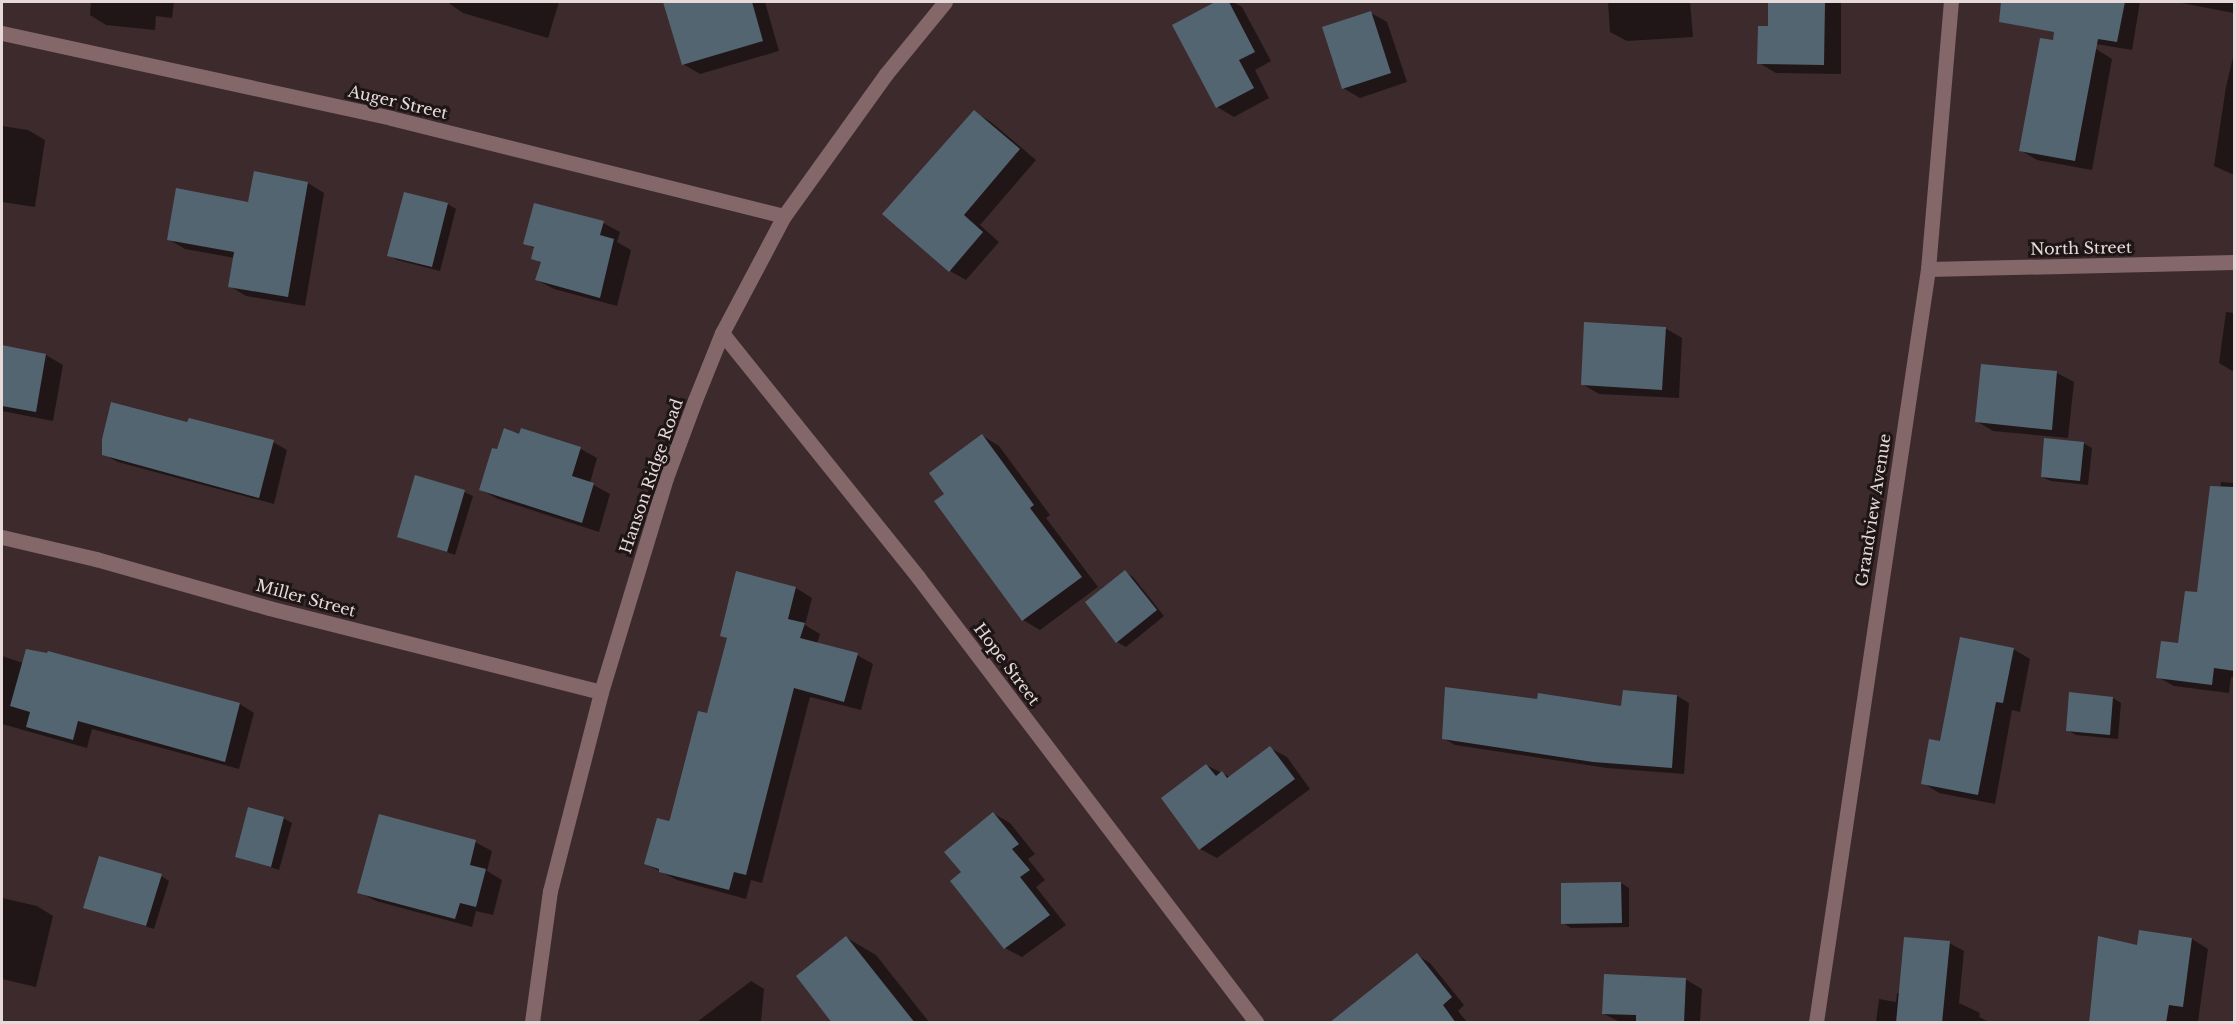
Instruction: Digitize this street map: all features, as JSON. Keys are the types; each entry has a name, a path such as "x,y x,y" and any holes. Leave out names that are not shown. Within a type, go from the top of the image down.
{"street":[{"name":"Hanson Ridge Road","path":"532,1023 550,891 601,692 666,478 722,333 784,216 886,74 945,2"},
{"name":"Grandview Avenue","path":"1816,1023 1928,269 1951,2"},
{"name":"Auger Street","path":"2,33 391,118 784,216"},
{"name":"North Street","path":"1928,269 2235,262"},
{"name":"Hope Street","path":"722,333 918,577 1256,1023"},
{"name":"Miller Street","path":"2,537 96,559 269,608 601,692"}],"building":[{"path":"663,2 752,2 763,41 682,65"},
{"path":"1215,2 1229,2 1255,52 1239,60 1254,88 1216,108 1172,25"},
{"path":"1768,2 1825,2 1824,65 1757,64 1758,26 1768,26"},
{"path":"2001,2 2125,2 2117,42 2098,39 2075,161 2019,151 2040,38 2053,40 2054,32 1999,22"},
{"path":"1371,11 1391,73 1342,89 1322,27"},
{"path":"974,110 1020,149 964,215 983,232 949,272 882,214"},
{"path":"254,171 308,182 288,297 228,287 234,252 167,240 176,188 248,202"},
{"path":"404,192 448,203 432,267 387,256"},
{"path":"534,203 604,221 600,235 614,239 600,298 535,280 541,262 531,259 534,247 523,244"},
{"path":"1584,322 1666,327 1662,390 1581,385"},
{"path":"2,345 46,354 36,412 2,406"},
{"path":"1981,364 2057,371 2052,430 1975,422"},
{"path":"111,402 187,422 189,418 274,440 259,498 102,455 102,439"},
{"path":"504,428 519,434 521,428 581,447 572,476 594,483 582,523 479,490 492,448 497,449"},
{"path":"982,434 1034,505 1030,508 1082,577 1022,621 934,501 944,494 929,473"},
{"path":"2044,438 2084,442 2080,481 2041,477"},
{"path":"415,475 465,490 447,552 397,537"},
{"path":"2210,486 2235,487 2235,671 2214,668 2212,685 2156,678 2161,641 2178,643 2185,591 2197,592"},
{"path":"1125,570 1157,610 1116,643 1085,602"},
{"path":"736,571 796,587 788,619 805,623 800,638 858,653 844,702 794,688 746,875 734,872 729,890 659,872 659,869 644,864 657,818 669,821 670,819 698,711 707,713 727,638 720,636"},
{"path":"1960,637 2014,648 2003,703 1996,702 1978,795 1921,784 1929,739 1940,741"},
{"path":"26,649 47,653 48,651 240,703 225,762 78,721 73,740 26,727 30,712 10,706"},
{"path":"1445,687 1537,699 1538,693 1621,706 1623,690 1677,695 1672,768 1593,762 1442,739"},
{"path":"2069,692 2113,697 2110,735 2066,731"},
{"path":"1270,746 1295,779 1199,850 1161,798 1206,764 1216,776 1222,771 1227,778"},
{"path":"248,807 284,817 271,867 235,857"},
{"path":"993,812 1019,844 1012,849 1030,870 1020,877 1050,915 1004,949 950,881 961,872 944,852"},
{"path":"379,814 476,840 470,865 486,869 476,907 460,903 455,919 357,893"},
{"path":"99,856 162,874 146,926 83,908"},
{"path":"1621,882 1622,923 1561,924 1561,883"},
{"path":"2139,930 2192,938 2183,1007 2169,1005 2166,1023 2089,1023 2098,936 2137,945"},
{"path":"846,936 915,1023 832,1023 796,976"},
{"path":"1904,937 1950,941 1942,1023 1896,1023"},
{"path":"1417,953 1452,997 1443,1005 1456,1023 1329,1023"},
{"path":"1604,974 1686,978 1684,1023 1636,1023 1636,1015 1602,1014"}]}
